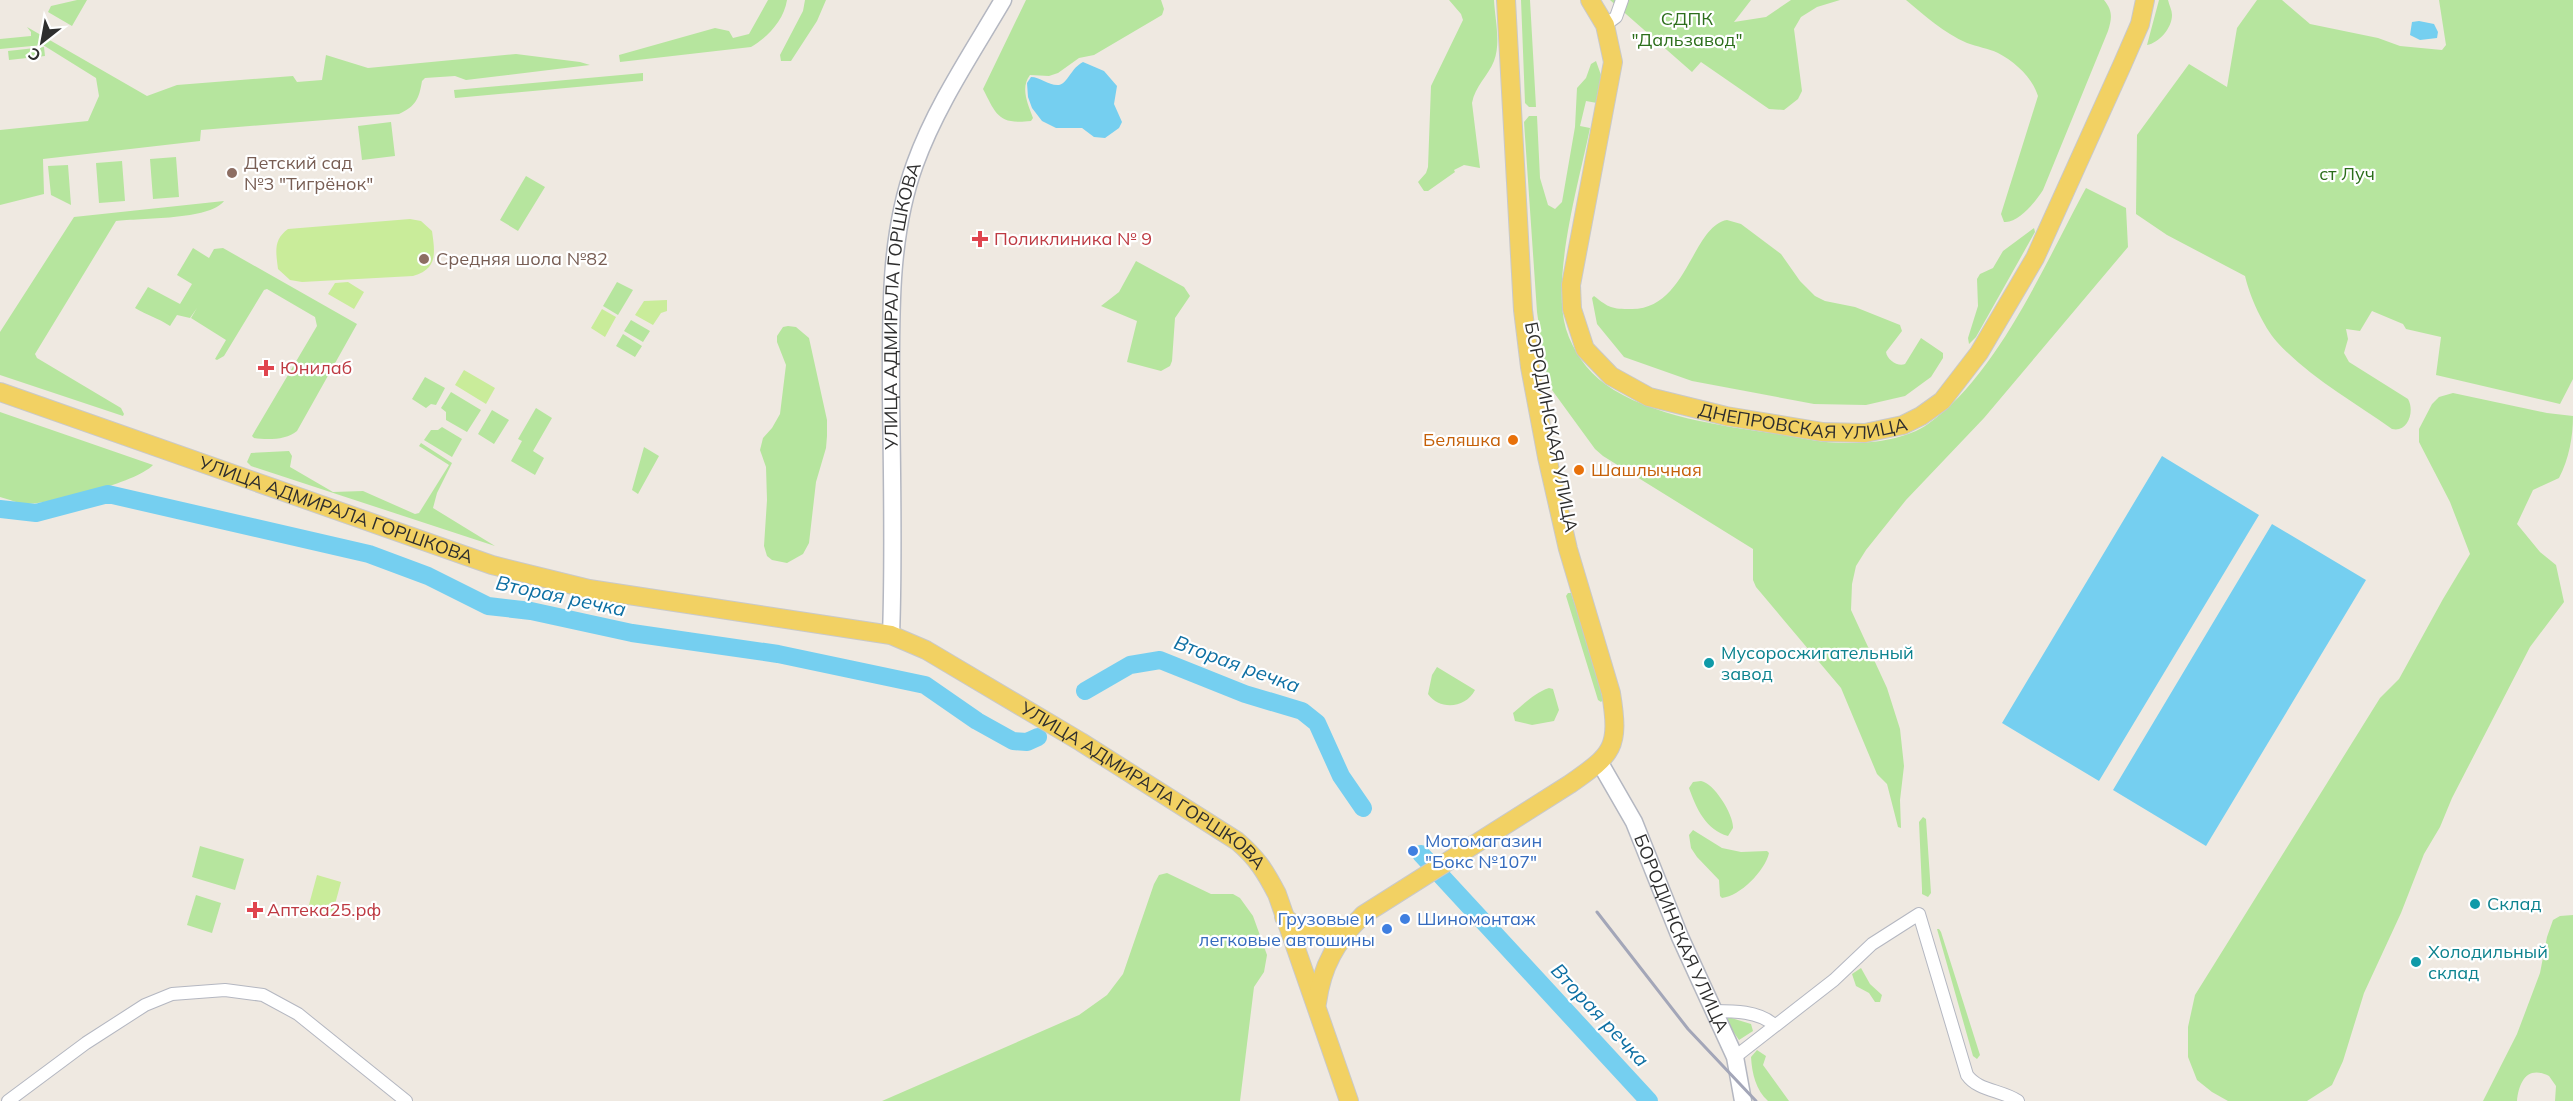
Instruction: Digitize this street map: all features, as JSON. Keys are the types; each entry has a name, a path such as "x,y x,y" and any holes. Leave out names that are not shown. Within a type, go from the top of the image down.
{"main road":[{"name":"УЛИЦА АДМИРАЛА ГОРШКОВА","path":"891,635 892,297 898,232 910,180 930,128 1003,0"},
{"name":"БОРОДИНСКАЯ УЛИЦА","path":"1506,0 1523,310 1530,367 1548,463 1568,549 1611,693 1615,716 1613,739 1602,767"},
{"name":"БОРОДИНСКАЯ УЛИЦА","path":"1317,1005 1320,979 1328,961 1346,932 1371,909 1570,784 1602,767 1614,758 1619,746 1623,716 1563,506 1536,365 1530,316 1513,0"},
{"name":"ДНЕПРОВСКАЯ УЛИЦА","path":"1590,0 1608,23"},
{"name":"ДНЕПРОВСКАЯ УЛИЦА","path":"1597,0 1608,23 1613,70 1571,285 1572,309 1586,349 1611,376 1649,396 1726,416 1822,432 1856,433 1903,424 1922,416 1942,401 1979,353 2052,225 2137,31 2143,0"},
{"name":"УЛИЦА АДМИРАЛА ГОРШКОВА","path":"0,392 492,565 589,589 891,635 926,650 1081,742 1237,841 1262,865 1277,894 1349,1101"},
{"name":"БОРОДИНСКАЯ УЛИЦА","path":"1602,767 1634,822 1680,937 1735,1056 1743,1101"},
{"path":"1284,917 1312,935 1346,932"}],"street":[{"path":"1608,23 1616,17 1622,0"},
{"path":"1735,1056 1834,980 1872,944 1919,914 1967,1075 1977,1085 2005,1093 2018,1101"},
{"path":"8,1101 71,1053 145,1005 172,994 225,990 263,995 298,1014 406,1101"},
{"path":"1713,1011 1746,1013 1768,1019 1774,1024"}],"green space":[{"path":"87,0 72,26 48,12 51,6"},
{"path":"768,0 787,0 774,27 751,47 620,62 619,55 715,28 729,31 733,38 749,34"},
{"path":"805,0 826,0 817,21 791,61 781,61 780,55 803,11"},
{"path":"1026,0 1161,0 1164,9 1162,15 1094,55 1079,58 1058,73 1049,76 1030,75 1025,91 1033,118 1031,121 1020,122 1000,116 983,89"},
{"path":"1449,0 1494,0 1497,47 1494,61 1476,91 1472,103 1480,168 1464,165 1454,170 1455,172 1428,191 1424,191 1418,182 1428,167 1431,86 1463,20 1461,14"},
{"path":"1521,0 1530,0 1536,107 1529,107 1525,103"},
{"name":"СДПК \"Дальзавод\"","path":"1610,0 1751,0 1734,22 1766,17 1791,0 1840,0 1817,7 1801,17 1794,29 1802,91 1798,99 1784,110 1769,109 1701,62 1692,72"},
{"path":"1906,0 2104,0 2109,8 2111,18 2108,31 2043,190 2021,216 2009,222 2004,222 2001,214 2038,96 2035,89 2027,76 2011,61 1994,51 1967,43 1950,34"},
{"path":"2159,0 2168,0 2172,13 2171,20 2167,30 2160,38 2147,45"},
{"name":"ст Луч","path":"2257,0 2282,0 2310,24 2378,38 2400,46 2442,50 2446,45 2439,0 2573,0 2573,379 2560,404 2436,375 2441,337 2406,329 2403,324 2372,311 2360,331 2346,329 2348,339 2344,353 2349,362 2408,399 2411,409 2409,420 2402,428 2392,429 2317,378 2277,342 2258,311 2245,276 2167,235 2136,214 2137,135 2189,64 2227,87 2237,28"},
{"path":"27,27 147,96 177,85 293,76 297,82 322,80 326,55 368,68 516,54 590,65 466,80 455,76 425,78 416,101 399,114 201,130 200,141 43,159 44,194 0,205 0,130 88,121 99,96 96,78 43,45 0,49 0,39 31,36"},
{"path":"44,47 45,56 9,60 8,51"},
{"path":"1596,61 1601,75 1597,103 1586,101 1580,126 1590,128 1564,257 1562,308 1566,329 1581,360 1598,379 1623,395 1665,412 1711,423 1837,443 1877,441 1910,433 1928,424 1953,402 1977,376 1998,347 2037,282 2086,188 2126,208 2128,247 1984,418 1906,500 1856,566 1852,584 1851,610 1887,688 1900,729 1904,766 1900,800 1901,828 1898,827 1887,784 1877,774 1841,688 1756,587 1753,580 1753,549 1603,456 1595,449 1552,390 1545,367 1537,312 1524,122 1529,116 1537,116 1540,178 1548,205 1555,209 1562,202 1575,127 1577,88 1586,78 1591,64"},
{"path":"643,73 643,81 455,98 454,90"},
{"path":"391,122 395,156 362,160 358,126"},
{"path":"176,157 179,197 153,199 150,159"},
{"path":"122,161 125,201 99,203 96,163"},
{"path":"68,165 71,205 51,195 48,166"},
{"path":"526,176 545,187 518,231 500,220"},
{"path":"224,201 205,212 190,215 116,221 35,354 37,358 121,408 123,416 0,375 0,332 74,217"},
{"path":"410,219 421,221 432,231 433,259 427,269 421,273 413,276 302,282 290,280 278,269 276,252 278,242 288,229"},
{"path":"1727,220 1741,224 1781,254 1800,281 1815,296 1825,301 1855,307 1900,325 1902,331 1886,352 1888,358 1893,362 1899,365 1905,364 1921,338 1943,353 1943,358 1931,377 1905,396 1866,405 1814,404 1692,381 1624,357 1597,324 1592,298 1594,296 1607,305 1619,309 1650,306 1665,296 1677,283 1705,237 1715,226"},
{"path":"2034,228 2035,232 1976,337 1969,344 1968,338 1978,306 1977,279 1980,274 1993,268 2003,251"},
{"path":"193,248 209,258 214,249 223,248 357,324 297,431 293,434 271,439 252,436 317,326 315,317 267,289 264,290 224,356 217,360 215,359 226,340 191,318 197,308 190,318 177,315 170,326 135,308 148,287 180,304 192,284 177,275"},
{"path":"1136,261 1184,287 1190,296 1175,318 1172,361 1170,366 1161,371 1127,362 1137,321 1101,306 1119,292"},
{"path":"348,282 364,292 354,309 328,294 335,283"},
{"path":"617,282 633,290 618,315 603,306"},
{"path":"667,300 667,311 661,313 653,325 635,315 644,301"},
{"path":"602,309 616,317 605,337 591,328"},
{"path":"631,320 650,331 643,342 624,331"},
{"path":"783,327 796,327 809,338 827,420 827,436 826,448 816,482 809,543 803,554 787,563 772,560 767,556 764,546 767,500 766,467 760,450 763,438 780,414 786,365 777,336"},
{"path":"623,334 642,346 635,357 616,346"},
{"path":"464,370 495,388 486,404 455,385"},
{"path":"425,377 445,388 436,405 431,404 426,408 412,399"},
{"path":"451,392 481,410 467,432 446,420 446,412 441,408"},
{"path":"2453,393 2547,413 2573,416 2570,448 2559,478 2533,490 2517,524 2540,552 2556,565 2564,602 2530,647 2452,798 2440,827 2424,854 2401,913 2364,993 2343,1061 2332,1085 2307,1101 2228,1101 2197,1080 2188,1057 2188,1027 2195,995 2380,698 2399,679 2470,554 2450,502 2419,442 2419,429 2432,404 2439,397"},
{"path":"536,408 552,418 533,451 544,458 535,475 511,461 522,441 518,439"},
{"path":"492,410 509,420 494,444 478,434"},
{"path":"0,412 153,465 130,479 55,500 27,504 0,497"},
{"path":"442,427 462,439 452,457 424,440 431,430 438,430"},
{"path":"421,443 452,463 437,493 433,508 495,546 251,466 247,462 251,453 289,451 292,456 290,467 333,492 363,491 415,514 419,513 449,465 419,446"},
{"path":"644,447 659,456 638,494 632,490"},
{"path":"1571,593 1598,676 1603,700 1601,702 1598,700 1566,596"},
{"path":"1437,667 1475,690 1466,701 1446,705 1439,703 1428,694 1432,675"},
{"path":"1549,688 1553,689 1559,710 1554,721 1532,725 1515,721 1513,713 1534,696"},
{"path":"1701,781 1712,787 1727,808 1733,828 1728,836 1720,833 1708,823 1695,803 1689,788 1693,782"},
{"path":"1923,817 1926,819 1931,893 1928,897 1922,894 1919,822"},
{"path":"1693,830 1722,848 1741,852 1767,851 1769,853 1767,860 1744,888 1722,898 1719,880 1691,848 1689,835"},
{"path":"200,846 244,859 235,890 192,877"},
{"path":"1167,873 1211,894 1233,894 1240,898 1253,916 1267,955 1264,972 1254,987 1240,1101 882,1101 1079,1015 1107,995 1123,974 1154,884 1159,875"},
{"path":"317,875 341,882 331,919 307,912"},
{"path":"196,895 221,903 212,933 187,925"},
{"path":"2573,915 2573,1101 2555,1101 2556,1086 2549,1076 2535,1073 2530,1074 2522,1082 2517,1101 2483,1101 2517,1034 2540,973 2553,920 2560,916"},
{"path":"1937,929 1941,932 1980,1055 1977,1059 1973,1056"},
{"path":"1861,968 1870,984 1882,995 1880,1002 1875,1002 1869,993 1856,986 1852,974"},
{"path":"1728,1017 1751,1024 1753,1031 1739,1040 1726,1021"},
{"path":"1757,1050 1766,1056 1763,1065 1789,1101 1768,1101 1760,1092 1751,1057"}],"water":[{"path":"2412,22 2434,24 2438,32 2437,38 2420,40 2410,35"},
{"path":"1083,62 1104,71 1117,86 1114,104 1122,122 1119,128 1105,138 1094,137 1082,128 1056,128 1042,121 1032,108 1028,97 1027,83 1031,77 1059,85"},
{"path":"2162,456 2259,515 2099,781 2002,723"},
{"path":"2272,524 2366,580 2206,846 2113,790"}],"waterway":[{"name":"Вторая речка","path":"0,509 36,513 108,494 369,554 428,576 488,606 531,611 632,633 778,654 925,685 977,721 1013,741 1027,742 1038,737"},
{"name":"Вторая речка","path":"1085,691 1130,665 1160,660 1245,694 1302,711 1317,723 1341,776 1363,808"},
{"name":"Вторая речка","path":"1421,854 1649,1101"}],"railway":[{"path":"1597,912 1688,1029 1756,1101"}],"place":[{"name":"Детский сад №3 \"Тигрёнок\"","path":"232,173"},
{"name":"Поликлиника № 9","path":"980,239"},
{"name":"Средняя шола №82","path":"424,259"},
{"name":"Юнилаб","path":"266,368"},
{"name":"Беляшка","path":"1513,440"},
{"name":"Шашлычная","path":"1579,470"},
{"name":"Мусоросжигательный завод","path":"1709,663"},
{"name":"Мотомагазин \"Бокс №107\"","path":"1413,851"},
{"name":"Склад","path":"2475,904"},
{"name":"Аптека25.рф","path":"255,910"},
{"name":"Шиномонтаж","path":"1405,919"},
{"name":"Грузовые и легковые автошины","path":"1387,929"},
{"name":"Холодильный склад","path":"2416,962"}]}
